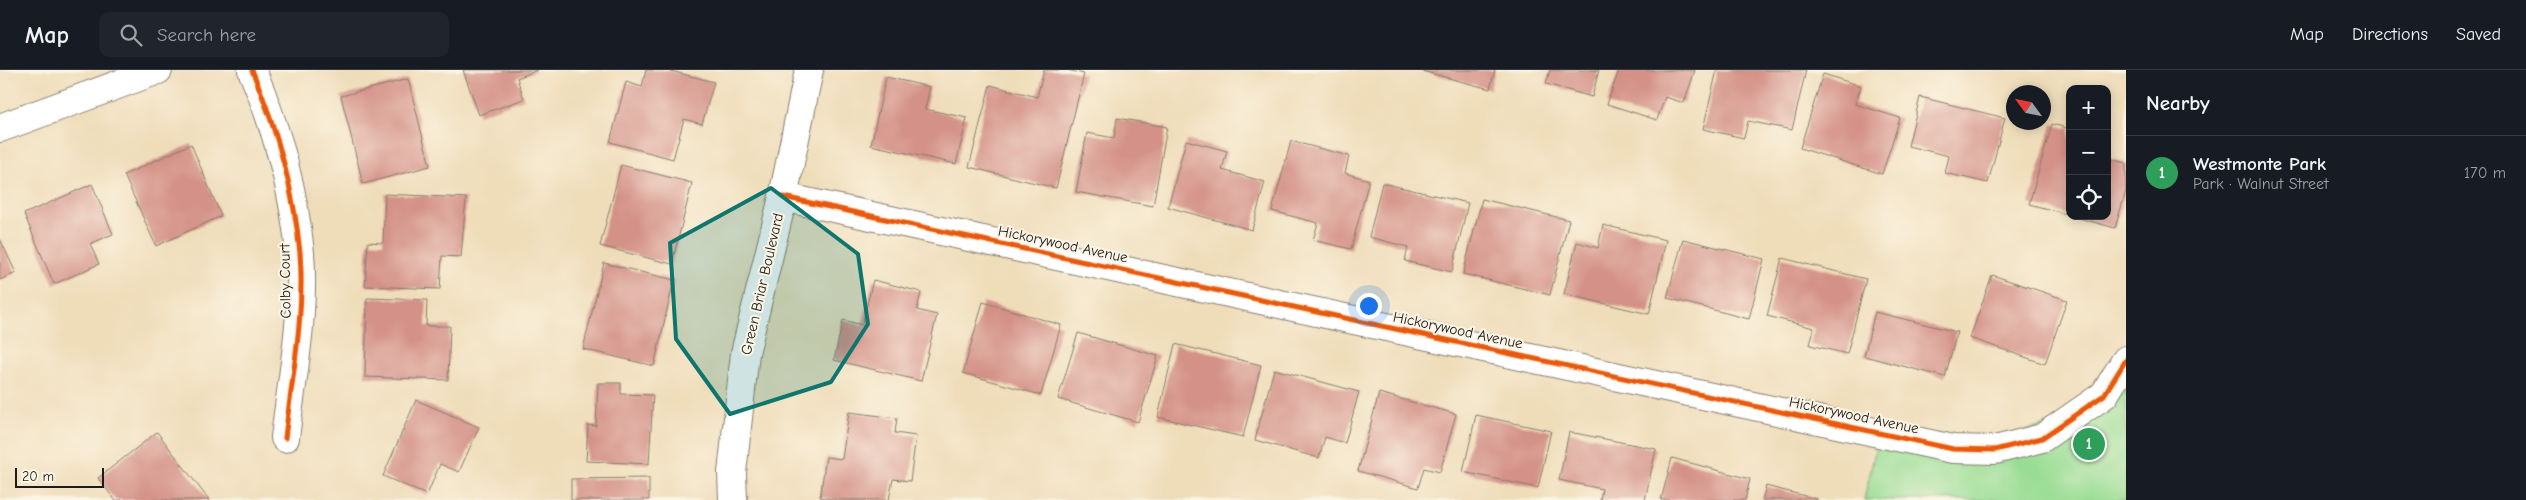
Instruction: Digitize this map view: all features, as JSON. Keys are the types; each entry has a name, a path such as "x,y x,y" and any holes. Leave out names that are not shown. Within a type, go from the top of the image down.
{"street":[{"path":"0,128 158,70"},
{"name":"Colby Court","path":"252,70 271,116 289,193 300,253 299,326 285,438"},
{"name":"Green Briar Boulevard","path":"733,500 732,473 745,353 783,197 809,70"},
{"name":"Hickorywood Avenue","path":"783,197 1953,449 1995,450 2042,438 2104,395 2126,360"}],"highlighted area":[{"path":"771,188 858,254 868,324 831,382 730,414 676,339 670,243"}],"green space":[{"path":"2126,387 2126,500 1864,500 1877,442 1948,455 2114,404"}],"building":[{"path":"463,70 538,70 517,78 524,99 479,115"},
{"path":"646,70 667,70 714,82 702,124 684,119 673,159 610,142 626,82 642,87"},
{"path":"1044,70 1067,70 1084,74 1056,188 969,167 990,85 1037,97"},
{"path":"1418,70 1495,70 1490,89"},
{"path":"1550,70 1599,70 1592,97 1546,84"},
{"path":"1619,70 1695,70 1684,103 1665,97 1657,120 1607,104"},
{"path":"1717,70 1806,70 1792,130 1748,121 1744,138 1703,129"},
{"path":"1823,74 1861,86 1855,104 1900,118 1882,174 1800,148"},
{"path":"886,77 930,87 925,109 967,118 956,164 871,145"},
{"path":"408,79 430,166 363,184 341,96"},
{"path":"1920,97 2005,118 1988,183 1945,173 1949,156 1908,146"},
{"path":"1117,118 1167,127 1153,206 1076,192 1087,133 1114,138"},
{"path":"2052,124 2066,128 2066,214 2029,204"},
{"path":"1186,140 1227,151 1222,170 1265,182 1252,230 1168,207"},
{"path":"1291,141 1349,156 1345,173 1369,180 1351,249 1313,240 1318,223 1272,211"},
{"path":"191,144 221,216 156,246 124,175"},
{"path":"2111,159 2126,163 2126,191 2115,228 2086,220 2111,220"},
{"path":"621,165 692,183 672,264 600,246"},
{"path":"1382,183 1468,203 1452,272 1405,261 1408,247 1369,237"},
{"path":"92,184 113,234 90,244 99,264 54,284 24,214"},
{"path":"385,194 466,198 461,257 442,256 440,289 365,286 368,242 383,243"},
{"path":"1482,199 1569,220 1550,295 1463,274"},
{"path":"1603,225 1666,240 1649,314 1564,294 1577,242 1598,248"},
{"path":"0,239 16,273 0,280"},
{"path":"1683,239 1764,259 1749,319 1667,298"},
{"path":"1782,258 1866,279 1847,354 1810,345 1814,328 1767,316"},
{"path":"604,263 674,280 654,366 583,349"},
{"path":"1992,275 2067,300 2045,364 1970,338"},
{"path":"873,280 921,292 917,310 937,315 921,381 834,360 843,320 862,325"},
{"path":"367,298 427,300 426,326 450,326 448,380 365,377"},
{"path":"983,302 1061,325 1041,395 963,373"},
{"path":"1875,312 1957,332 1945,377 1864,356"},
{"path":"1078,333 1158,356 1138,422 1058,399"},
{"path":"1175,344 1261,365 1243,437 1158,417"},
{"path":"1274,369 1359,392 1345,443 1325,437 1319,458 1255,440"},
{"path":"598,383 621,383 621,394 653,395 649,464 586,461 588,425 596,426"},
{"path":"1379,393 1456,414 1440,472 1424,468 1418,488 1358,471"},
{"path":"416,400 479,427 459,472 440,464 427,495 383,476"},
{"path":"849,412 897,418 895,433 916,436 910,481 893,479 889,500 838,500 820,497 826,457 842,459"},
{"path":"1476,415 1551,431 1538,488 1463,472"},
{"path":"157,432 209,500 115,500 98,478"},
{"path":"1569,432 1656,449 1645,500 1600,500 1602,489 1559,480"},
{"path":"1672,458 1750,479 1745,500 1661,500"},
{"path":"649,478 649,500 571,500 571,479"},
{"path":"1766,486 1817,499 1817,500 1762,500"}],"cycle path":[{"path":"252,70 269,114 283,160 289,183 300,253 301,299 285,438"},
{"path":"783,197 1953,449 1995,450 2042,438 2104,395 2126,360"}],"place":[{"name":"Westmonte Park","path":"2089,444"}]}
